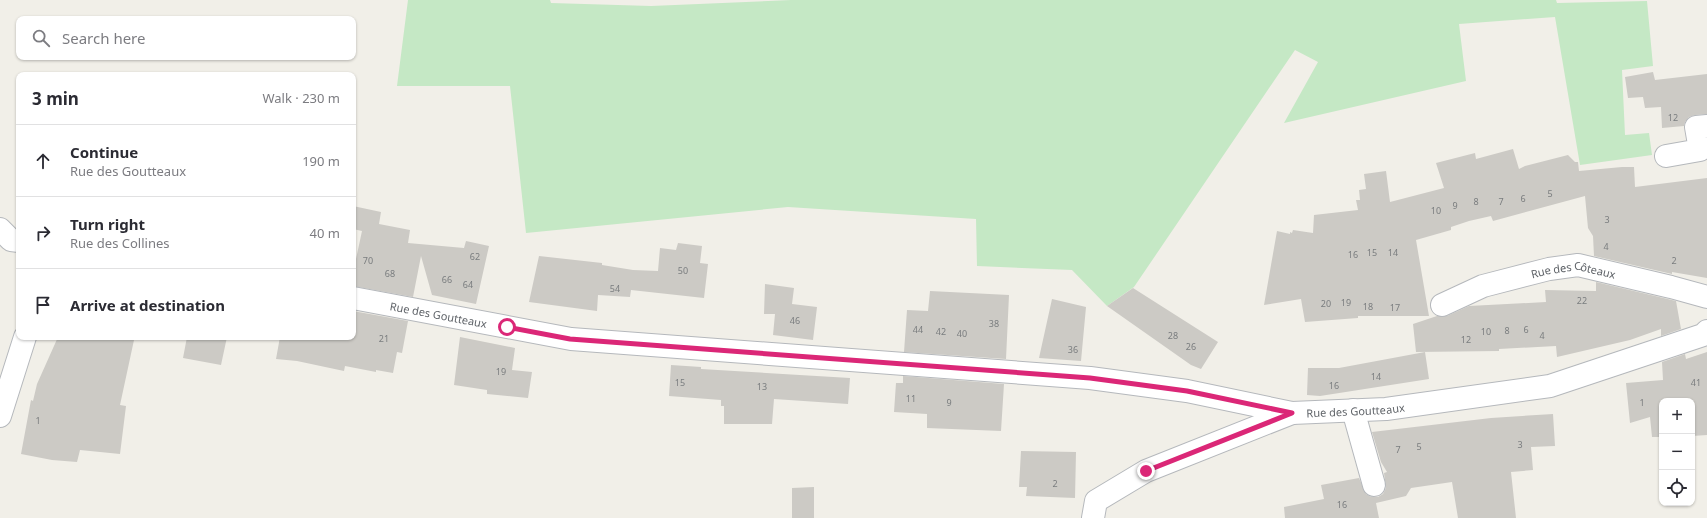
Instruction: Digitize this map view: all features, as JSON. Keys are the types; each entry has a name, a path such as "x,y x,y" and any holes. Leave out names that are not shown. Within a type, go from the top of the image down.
{"street":[{"path":"1666,156 1700,150 1696,127 1707,126"},
{"path":"0,229 11,240 16,241"},
{"name":"Rue des Côteaux","path":"1442,305 1483,286 1549,269 1578,265 1707,297"},
{"name":"Rue des Goutteaux","path":"356,299 570,339 1090,378 1187,391 1292,413 1386,409 1550,386 1702,335 1707,331"},
{"path":"0,416 24,340"},
{"path":"1353,410 1374,485"},
{"path":"1093,518 1096,501 1146,471 1292,413"}],"green space":[{"path":"408,0 550,0 551,3 651,6 791,0 1556,0 1557,3 1647,1 1653,66 1622,70 1625,135 1649,133 1652,155 1580,165 1555,17 1459,24 1466,81 1284,123 1318,62 1295,50 1134,287 1107,306 1072,270 977,266 976,219 788,207 526,233 510,86 397,86"}],"building":[{"path":"1653,72 1655,80 1707,74 1707,114 1689,117 1684,126 1662,128 1661,107 1645,108 1643,97 1628,98 1625,77"},
{"path":"1513,149 1519,169 1525,166 1568,155 1575,162 1578,162 1579,171 1634,167 1635,187 1707,178 1707,278 1672,272 1672,274 1594,256 1593,236 1588,228 1585,196 1493,221 1491,216 1469,221 1451,227 1451,230 1416,240 1429,316 1358,316 1358,318 1305,322 1301,299 1264,305 1277,231 1290,234 1293,230 1313,233 1314,215 1358,210 1356,200 1360,200 1359,190 1366,189 1364,174 1386,171 1390,202 1444,188 1436,163 1475,153 1476,159"},
{"path":"356,207 381,212 379,224 410,230 408,243 464,248 466,241 489,246 476,304 432,295 421,256 413,297 356,287 356,259 362,231 356,230"},
{"path":"678,243 702,246 700,263 708,264 704,298 631,290 630,297 598,295 597,311 529,302 539,256 602,263 602,265 633,270 658,271 660,248 676,250"},
{"path":"1596,282 1676,301 1681,329 1661,336 1661,329 1630,340 1557,357 1556,346 1499,349 1499,351 1416,352 1413,324 1437,316 1447,316 1469,306 1546,302 1545,290 1596,291"},
{"path":"765,284 794,288 792,304 817,307 813,340 773,335 775,314 764,314"},
{"path":"1133,288 1218,342 1201,369 1191,365 1107,306"},
{"path":"930,291 1009,295 1006,359 904,352 907,310 928,311"},
{"path":"1052,299 1086,307 1081,361 1039,358"},
{"path":"356,312 408,321 402,353 397,352 393,373 376,370 376,372 345,366 344,371 297,361 276,359 279,340 356,340"},
{"path":"460,337 515,348 512,370 532,372 528,398 487,394 487,390 454,385"},
{"path":"57,340 134,340 120,405 126,406 120,454 80,450 77,462 52,460 21,454 31,400 33,401 37,384"},
{"path":"186,340 226,340 221,365 183,358"},
{"path":"1425,352 1429,379 1320,396 1307,395 1308,368 1339,368"},
{"path":"1707,352 1707,435 1695,436 1695,398 1659,398 1659,437 1652,437 1650,417 1630,423 1626,383 1663,380 1662,362 1685,354 1686,359"},
{"path":"671,365 701,367 701,369 850,378 848,404 774,399 772,424 724,424 724,406 721,406 721,400 669,396"},
{"path":"903,376 1004,384 1001,431 927,428 927,414 894,412 896,383 903,383"},
{"path":"1553,414 1555,446 1531,447 1533,470 1511,472 1516,518 1458,518 1452,482 1411,488 1406,496 1376,503 1379,518 1285,518 1284,507 1324,499 1321,485 1359,478 1366,494 1371,497 1378,497 1383,494 1386,488 1384,473 1387,472 1381,462 1372,432 1491,418"},
{"path":"1021,451 1076,452 1075,498 1026,496 1027,487 1019,487"},
{"path":"814,487 814,518 792,518 792,488"}],"route":[{"path":"507,327 570,339 1090,378 1187,391 1292,413 1146,471"}]}
